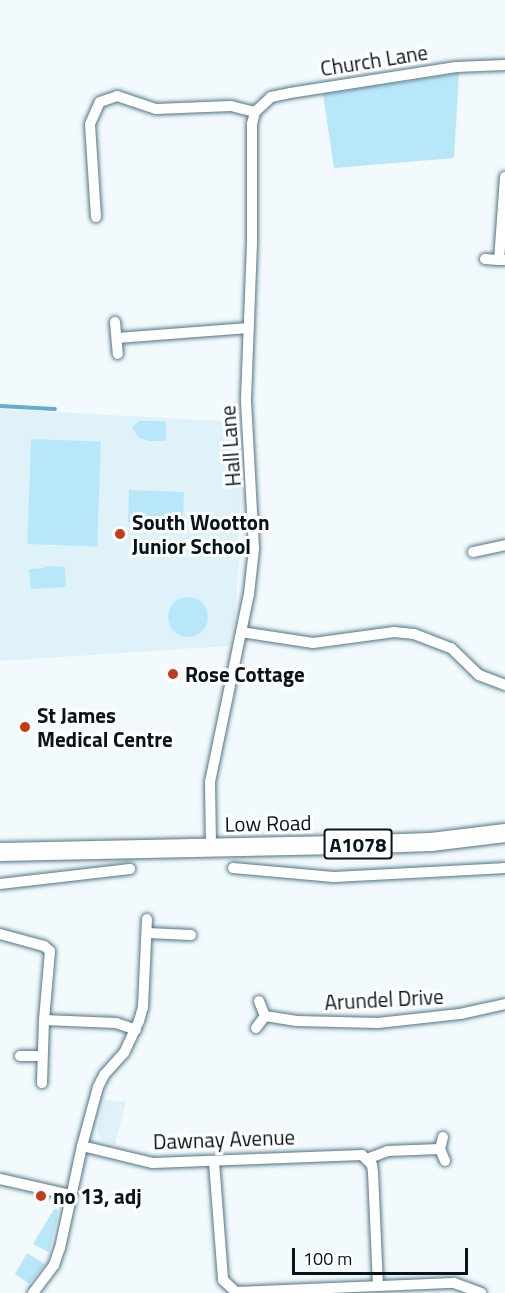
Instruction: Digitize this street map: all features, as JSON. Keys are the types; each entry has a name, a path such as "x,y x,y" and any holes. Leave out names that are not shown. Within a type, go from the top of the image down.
{"main road":[{"name":"Low Road","path":"211,846 431,842 505,833"},
{"name":"A1078","path":"0,852 211,846"}],"street":[{"name":"Church Lane","path":"255,112 271,97 290,93 456,67 505,65"},
{"path":"96,217 90,124 100,102 117,96 156,109 231,105 255,112"},
{"name":"Hall Lane","path":"211,846 210,783 241,632 254,549 247,421 252,124 255,112"},
{"path":"485,259 502,260 505,177"},
{"path":"115,322 118,354"},
{"path":"117,338 249,328"},
{"path":"472,552 505,545"},
{"path":"241,632 313,644 394,632 414,634 451,648 479,675 505,685"},
{"path":"241,866 334,874 434,865 505,868"},
{"path":"0,884 130,868"},
{"path":"33,1293 54,1265 98,1087 104,1074 123,1053 136,1030 142,1007 147,919"},
{"path":"147,933 191,935"},
{"path":"0,934 44,945 50,951 44,1020 42,1083"},
{"path":"256,1028 265,1016 259,1001"},
{"name":"Arundel Drive","path":"265,1016 318,1022 378,1023 460,1014 505,1004"},
{"path":"44,1020 116,1023 136,1030"},
{"path":"20,1056 42,1056"},
{"path":"443,1137 440,1149 445,1161"},
{"name":"Dawnay Avenue","path":"82,1146 153,1163 355,1154 368,1159 388,1151 440,1149"},
{"path":"368,1159 374,1172 378,1286"},
{"path":"214,1162 225,1284 236,1292 454,1283 481,1293"},
{"path":"0,1179 71,1195"},
{"path":"216,1293 225,1284"}],"shaded area":[{"path":"459,73 454,158 334,168 323,94"},
{"name":"South Wootton Junior School","path":"0,409 240,422 240,439 232,446 232,463 240,469 241,533 238,536 240,547 235,615 229,646 0,661"},
{"path":"139,421 164,421 166,441 148,441 138,437 132,427"},
{"path":"31,439 101,441 97,546 27,544"},
{"path":"129,490 184,492 183,524 128,522"},
{"path":"44,566 65,567 66,587 31,589 29,569 44,568"},
{"path":"188,597 202,603 208,617 202,631 188,637 174,631 168,617 174,603"},
{"path":"104,1100 126,1102 115,1145 103,1141 97,1131"},
{"path":"54,1209 58,1210 57,1220 49,1252 33,1244"},
{"path":"27,1253 45,1264 29,1284 15,1274"}],"waterway":[{"path":"0,406 55,409"}],"place":[{"name":"South Wootton Junior School","path":"120,534"},
{"name":"Rose Cottage","path":"173,674"},
{"name":"St James Medical Centre","path":"25,727"},
{"name":"no 13, adj","path":"41,1196"}]}
